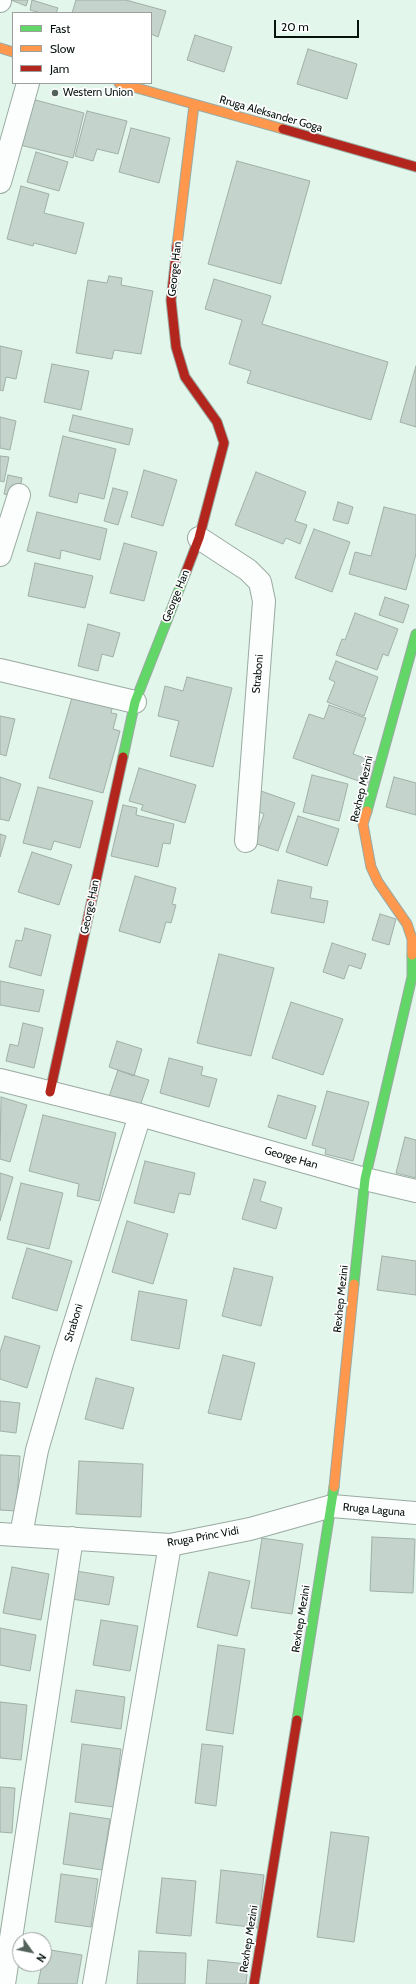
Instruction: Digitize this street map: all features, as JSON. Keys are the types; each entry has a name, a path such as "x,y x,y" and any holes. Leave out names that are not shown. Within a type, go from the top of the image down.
{"street":[{"path":"0,48 12,52"},
{"path":"0,182 28,84"},
{"name":"Rruga Aleksander Goga","path":"122,84 416,168"},
{"name":"George Han","path":"50,1092 135,702 199,538 224,443 217,422 185,377 176,347 171,300 194,105"},
{"path":"0,555 19,495"},
{"name":"Straboni","path":"199,538 248,570 260,582 264,601 246,841"},
{"name":"Rexhep Mezini","path":"254,1984 332,1506 365,1179 412,977 412,939 408,924 378,882 371,867 363,824 412,663 416,634"},
{"path":"0,670 135,702"},
{"name":"George Han","path":"0,1080 140,1115 365,1179 416,1191"},
{"name":"Straboni","path":"11,1535 140,1115"},
{"name":"Rruga Princ Vidi","path":"11,1535 170,1545 250,1529 332,1506"},
{"name":"Rruga Laguna","path":"332,1506 416,1513"},
{"path":"4,1984 72,1538"},
{"path":"94,1984 170,1545"}],"building":[{"path":"11,0 28,0 26,6"},
{"path":"32,0 58,8 56,12 37,12 30,10"},
{"path":"76,0 126,0 166,11 158,37 152,34 152,12 72,12"},
{"path":"195,35 232,47 224,72 187,60"},
{"path":"308,49 357,64 347,99 297,84"},
{"path":"32,99 84,113 73,158 20,145"},
{"path":"87,111 127,121 118,154 97,149 93,161 75,156"},
{"path":"131,128 170,138 159,183 119,172"},
{"path":"36,152 68,162 59,191 27,182"},
{"path":"237,161 310,181 281,284 208,264"},
{"path":"21,186 49,194 44,213 84,223 76,254 34,243 33,246 7,239"},
{"path":"109,276 122,278 121,285 153,291 141,354 114,350 112,359 76,353 88,280 107,283"},
{"path":"214,279 271,296 262,324 388,362 371,420 247,383 251,371 229,364 242,320 205,309"},
{"path":"0,346 22,351 16,379 6,377 3,391 0,390"},
{"path":"52,364 89,371 81,410 44,402"},
{"path":"416,366 416,427 400,422"},
{"path":"73,415 133,429 129,445 69,431"},
{"path":"0,417 16,421 10,450 0,448"},
{"path":"63,436 116,449 104,499 79,493 77,503 49,496"},
{"path":"0,456 9,457 4,482 0,481"},
{"path":"144,470 177,480 163,526 131,517"},
{"path":"256,472 306,492 295,521 307,525 300,544 286,538 283,544 235,525"},
{"path":"8,475 22,478 18,497 4,494"},
{"path":"113,488 128,492 118,525 104,521"},
{"path":"338,502 353,507 348,524 333,520"},
{"path":"384,507 416,515 416,554 406,590 349,574 355,552 371,556"},
{"path":"37,512 107,529 100,560 61,550 60,559 27,551"},
{"path":"314,529 350,542 332,592 295,578"},
{"path":"124,543 157,552 144,601 110,593"},
{"path":"35,563 93,576 85,608 28,596"},
{"path":"385,597 409,605 403,623 379,615"},
{"path":"355,613 398,629 388,656 383,654 377,670 336,655 342,639 345,640"},
{"path":"88,624 120,633 113,657 102,654 98,671 78,666"},
{"path":"336,661 378,677 364,716 327,702 335,682 329,679"},
{"path":"187,677 232,688 213,767 170,756 179,721 158,716 165,686 183,691"},
{"path":"73,694 113,705 111,713 117,714 113,729 120,731 103,793 49,778"},
{"path":"329,705 366,718 353,754 378,763 370,785 293,758 309,714 324,719"},
{"path":"0,716 15,719 6,756 0,754"},
{"path":"139,768 196,785 185,823 141,810 143,805 129,801"},
{"path":"312,775 348,784 339,821 303,812"},
{"path":"0,777 21,784 9,821 0,819"},
{"path":"394,777 416,783 416,815 386,807"},
{"path":"38,787 93,801 80,848 54,841 51,850 23,843"},
{"path":"261,791 295,803 278,851 254,843 264,814 255,810"},
{"path":"123,805 137,808 136,815 174,824 170,844 163,843 158,867 111,856"},
{"path":"298,816 339,829 327,866 286,852"},
{"path":"0,834 6,836 0,857"},
{"path":"32,852 72,865 59,905 18,892"},
{"path":"135,876 176,888 172,904 176,905 171,923 166,922 160,943 119,931"},
{"path":"278,880 312,887 310,898 328,901 324,923 271,913"},
{"path":"380,914 396,919 389,945 372,940"},
{"path":"25,928 51,935 41,976 9,967 16,940 22,941"},
{"path":"332,943 366,954 361,969 349,965 344,979 323,972"},
{"path":"219,954 274,968 251,1056 197,1043"},
{"path":"0,981 44,990 39,1012 0,1005"},
{"path":"291,1002 343,1019 323,1075 272,1058"},
{"path":"23,1023 43,1028 34,1068 6,1061 10,1044 18,1046"},
{"path":"117,1041 142,1049 134,1076 109,1067"},
{"path":"169,1058 203,1067 201,1075 217,1079 209,1107 160,1093"},
{"path":"118,1070 149,1080 139,1109 108,1100"},
{"path":"327,1091 369,1102 353,1161 325,1154 326,1149 312,1145"},
{"path":"278,1095 316,1106 306,1139 268,1127"},
{"path":"1,1097 27,1105 10,1162 0,1159"},
{"path":"43,1115 116,1133 99,1201 77,1196 79,1184 29,1171"},
{"path":"405,1137 416,1140 416,1178 396,1173"},
{"path":"145,1161 195,1173 190,1195 179,1193 174,1213 134,1203"},
{"path":"0,1173 13,1177 0,1221"},
{"path":"254,1179 266,1182 260,1201 282,1208 276,1229 242,1219"},
{"path":"21,1183 63,1193 49,1249 7,1239"},
{"path":"127,1221 168,1234 153,1284 112,1272"},
{"path":"27,1248 72,1261 57,1311 12,1298"},
{"path":"382,1256 416,1261 416,1295 377,1290"},
{"path":"234,1268 273,1277 261,1326 222,1316"},
{"path":"139,1291 187,1300 179,1349 131,1340"},
{"path":"5,1336 40,1346 27,1388 0,1379 0,1352"},
{"path":"223,1355 255,1363 241,1420 208,1413"},
{"path":"96,1378 134,1388 123,1429 85,1419"},
{"path":"0,1401 20,1403 16,1433 0,1431"},
{"path":"0,1455 20,1456 16,1511 0,1510"},
{"path":"79,1461 143,1464 141,1517 76,1514"},
{"path":"372,1537 415,1539 413,1593 370,1591"},
{"path":"262,1538 303,1544 292,1614 251,1608"},
{"path":"12,1567 49,1574 41,1620 3,1613"},
{"path":"76,1571 114,1577 109,1605 72,1599"},
{"path":"209,1572 250,1581 237,1636 197,1627"},
{"path":"101,1620 138,1626 130,1671 93,1665"},
{"path":"0,1628 36,1635 30,1671 0,1665"},
{"path":"218,1645 245,1649 233,1734 206,1730"},
{"path":"76,1690 125,1697 121,1729 71,1722"},
{"path":"0,1702 27,1705 21,1760 0,1758"},
{"path":"82,1744 121,1749 114,1807 75,1802"},
{"path":"202,1744 223,1746 216,1806 195,1803"},
{"path":"0,1787 15,1788 12,1833 0,1832"},
{"path":"70,1813 110,1819 102,1870 63,1864"},
{"path":"331,1832 369,1837 354,1942 317,1937"},
{"path":"221,1870 264,1875 258,1928 216,1923"},
{"path":"61,1874 98,1879 91,1927 55,1922"},
{"path":"162,1878 196,1881 191,1936 156,1933"},
{"path":"52,1950 82,1955 77,1984 38,1984 40,1972 52,1972"},
{"path":"139,1951 186,1953 185,1984 137,1984"},
{"path":"208,1960 248,1964 246,1984 206,1984"}],"traffic: fast":[{"path":"123,757 135,702 186,572"},
{"path":"367,811 416,634"},
{"path":"354,1284 365,1179 412,977 412,955"},
{"path":"297,1720 334,1487"}],"traffic: slow":[{"path":"0,48 12,52"},
{"path":"123,84 283,129"},
{"path":"177,246 194,105"},
{"path":"367,811 363,824 371,867 378,882 407,924 412,939 412,955"},
{"path":"334,1487 354,1284"}],"traffic: jam":[{"path":"283,129 416,167"},
{"path":"177,246 171,300 176,347 185,377 217,422 224,443 199,538 186,572"},
{"path":"50,1092 123,757"},
{"path":"254,1984 297,1720"}],"place":[{"name":"Western Union","path":"55,93"}]}
